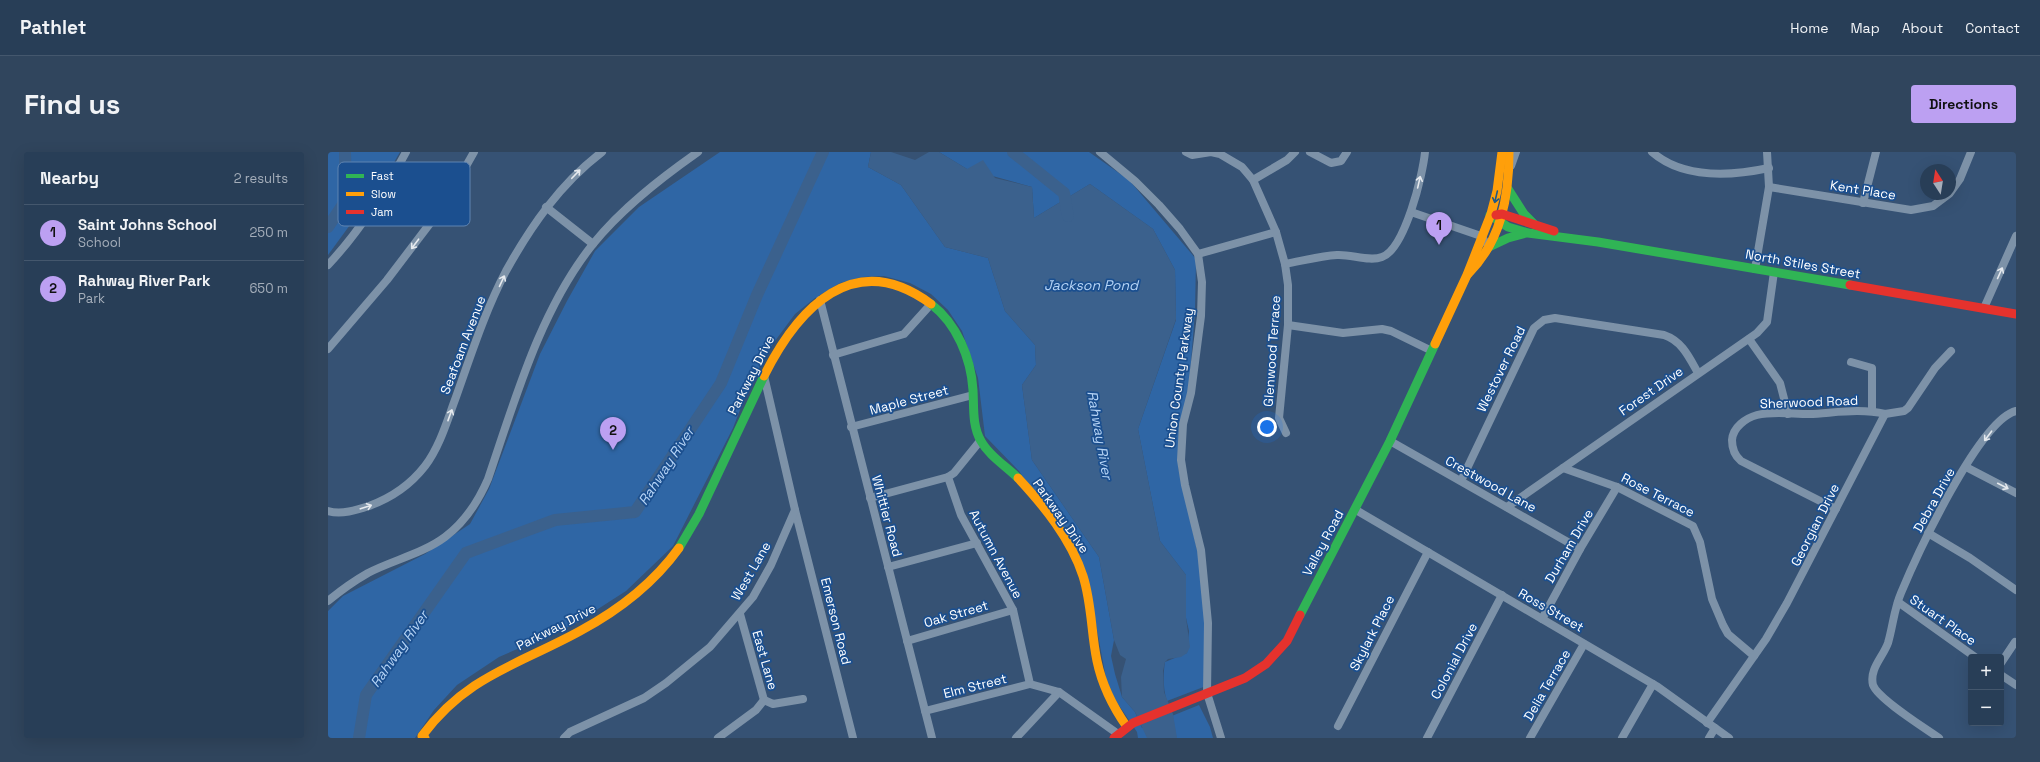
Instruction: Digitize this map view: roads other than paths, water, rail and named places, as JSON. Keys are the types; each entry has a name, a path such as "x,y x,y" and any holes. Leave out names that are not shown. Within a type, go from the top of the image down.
{"street":[{"path":"400,162 406,152"},
{"name":"Seafoam Avenue","path":"328,511 351,511 375,504 397,492 425,466 443,434 488,311 506,272 546,207 583,166 602,152"},
{"path":"328,601 341,590 368,573 421,550 444,537 470,512 488,479 541,332 564,289 593,244 638,198 698,152"},
{"name":"Union County Parkway","path":"1100,152 1136,181 1180,229 1198,254 1202,282 1201,316 1191,393 1183,424 1181,460 1185,485 1201,550 1208,623 1207,693"},
{"path":"1186,152 1192,156 1211,152"},
{"name":"Glenwood Terrace","path":"1211,152 1230,158 1242,167 1253,180 1276,232 1285,264 1288,285 1288,325 1279,418 1286,433"},
{"path":"1253,180 1287,160 1295,152"},
{"path":"1310,152 1331,163 1341,161 1347,152"},
{"path":"1285,264 1335,255 1368,258 1383,257 1393,248 1411,212 1423,166 1425,152"},
{"name":"Valley Road","path":"1116,736 1130,725 1245,678 1266,664 1287,642 1356,510 1390,441 1467,275 1497,193 1502,152"},
{"name":"Valley Road","path":"1467,275 1475,268 1489,247 1501,218 1508,188 1509,152"},
{"path":"1509,173 1516,152"},
{"path":"1652,152 1671,165 1690,171 1707,173 1769,168"},
{"path":"1755,269 1768,187 1769,168 1767,152"},
{"path":"1863,203 1876,152"},
{"name":"Kent Place","path":"1956,185 1971,152"},
{"path":"467,162 472,153"},
{"name":"Kent Place","path":"1768,187 1863,203 1917,210 1933,206 1942,200"},
{"path":"1508,188 1524,214 1536,226"},
{"path":"546,207 593,244"},
{"path":"1411,212 1481,236 1489,247 1508,238 1528,233"},
{"name":"North Stiles Street","path":"1490,215 1585,240"},
{"name":"North Stiles Street","path":"1501,218 1528,233 1585,240 2016,314"},
{"path":"328,265 347,246 362,226"},
{"path":"328,349 391,275 428,226"},
{"path":"1198,254 1276,232"},
{"path":"1984,308 2016,236"},
{"name":"Forest Drive","path":"1507,507 1757,333 1767,322 1774,272"},
{"name":"Parkway Drive","path":"424,737 433,720 458,696 489,674 594,624 637,594 671,560 698,517 782,340 820,300 834,291 849,285 877,281 904,288 931,304 952,328 962,347 971,375 980,441 1018,478 1045,511 1066,542 1078,564 1088,597 1102,678 1111,702 1130,725"},
{"name":"Whittier Road","path":"820,300 851,427 932,738"},
{"path":"834,355 904,334 931,304"},
{"name":"Westover Road","path":"1461,482 1534,328 1544,320 1555,318 1664,335 1673,338 1681,344 1698,373"},
{"path":"1288,325 1343,333 1382,329 1391,331 1432,351"},
{"path":"1749,339 1780,383 1788,414"},
{"path":"1885,414 1904,411 1908,408 1935,368 1951,351"},
{"path":"1851,362 1872,368 1872,411"},
{"path":"764,376 795,510"},
{"name":"Maple Street","path":"851,427 973,395"},
{"name":"Sherwood Road","path":"1836,509 1741,461 1736,456 1732,437 1741,423 1756,415 1770,413 1788,414 1872,411 1885,414"},
{"name":"Debra Drive","path":"1939,738 1880,696 1873,684 1873,672 1888,644 1898,602 1939,510 1966,467 2000,420 2016,411"},
{"name":"Georgian Drive","path":"1708,723 1754,656 1787,603 1885,414"},
{"path":"870,498 954,473 980,441"},
{"name":"Crestwood Lane","path":"1390,441 1580,549"},
{"path":"1966,467 2016,493"},
{"name":"Rose Terrace","path":"1563,468 1617,487 1693,526 1700,542 1712,599 1723,625 1728,634 1754,656"},
{"name":"Autumn Avenue","path":"948,476 958,508 1013,610 1030,684"},
{"name":"Durham Drive","path":"1542,619 1580,549 1617,487"},
{"name":"West Lane","path":"564,738 570,732 644,698 666,684 710,647 740,614 753,597 771,565 795,510"},
{"name":"Emerson Road","path":"795,510 853,738"},
{"name":"Ross Street","path":"1356,510 1653,684 1729,738"},
{"path":"1928,533 1970,558 2016,590"},
{"path":"888,567 977,544"},
{"name":"Skylark Place","path":"1338,726 1428,552"},
{"name":"Colonial Drive","path":"1427,738 1502,596"},
{"name":"Stuart Place","path":"1898,602 1971,654"},
{"name":"Oak Street","path":"907,641 1013,610"},
{"name":"East Lane","path":"718,738 756,710 764,700 740,614"},
{"path":"2004,658 2015,642"},
{"name":"Delia Terrace","path":"1530,738 1584,644"},
{"path":"2004,677 2016,685"},
{"path":"1030,684 1059,692 1116,736"},
{"name":"Elm Street","path":"925,711 1030,684"},
{"path":"1622,738 1653,684"},
{"path":"1016,738 1059,692"},
{"path":"1207,693 1222,738"},
{"path":"764,700 773,704 803,699"},
{"path":"1709,738 1715,728"}],"water":[{"name":"Jackson Pond","path":"871,152 891,152 915,160 929,152 939,152 967,169 983,160 995,178 1032,187 1034,218 1090,184 1153,229 1175,270 1176,319 1138,429 1160,541 1186,575 1186,618 1190,647 1187,653 1181,657 1168,659 1165,662 1163,671 1164,692 1173,714 1177,738 1147,738 1135,712 1122,697 1121,677 1126,659 1120,655 1114,640 1099,557 1032,460 1022,385 1036,365 1035,345 1005,311 988,258 945,247 901,185 868,167"}],"waterway":[{"name":"Rahway River","path":"345,152 345,162"},
{"name":"Rahway River","path":"359,738 366,695 466,553 555,520 635,512 721,383 757,295 823,152"},
{"name":"Rahway River","path":"1013,152 1064,193 1068,216"},
{"name":"Rahway River","path":"328,227 338,212"}],"place":[{"name":"Saint Johns School","path":"1439,245"},
{"name":"Rahway River Park","path":"613,450"}]}
